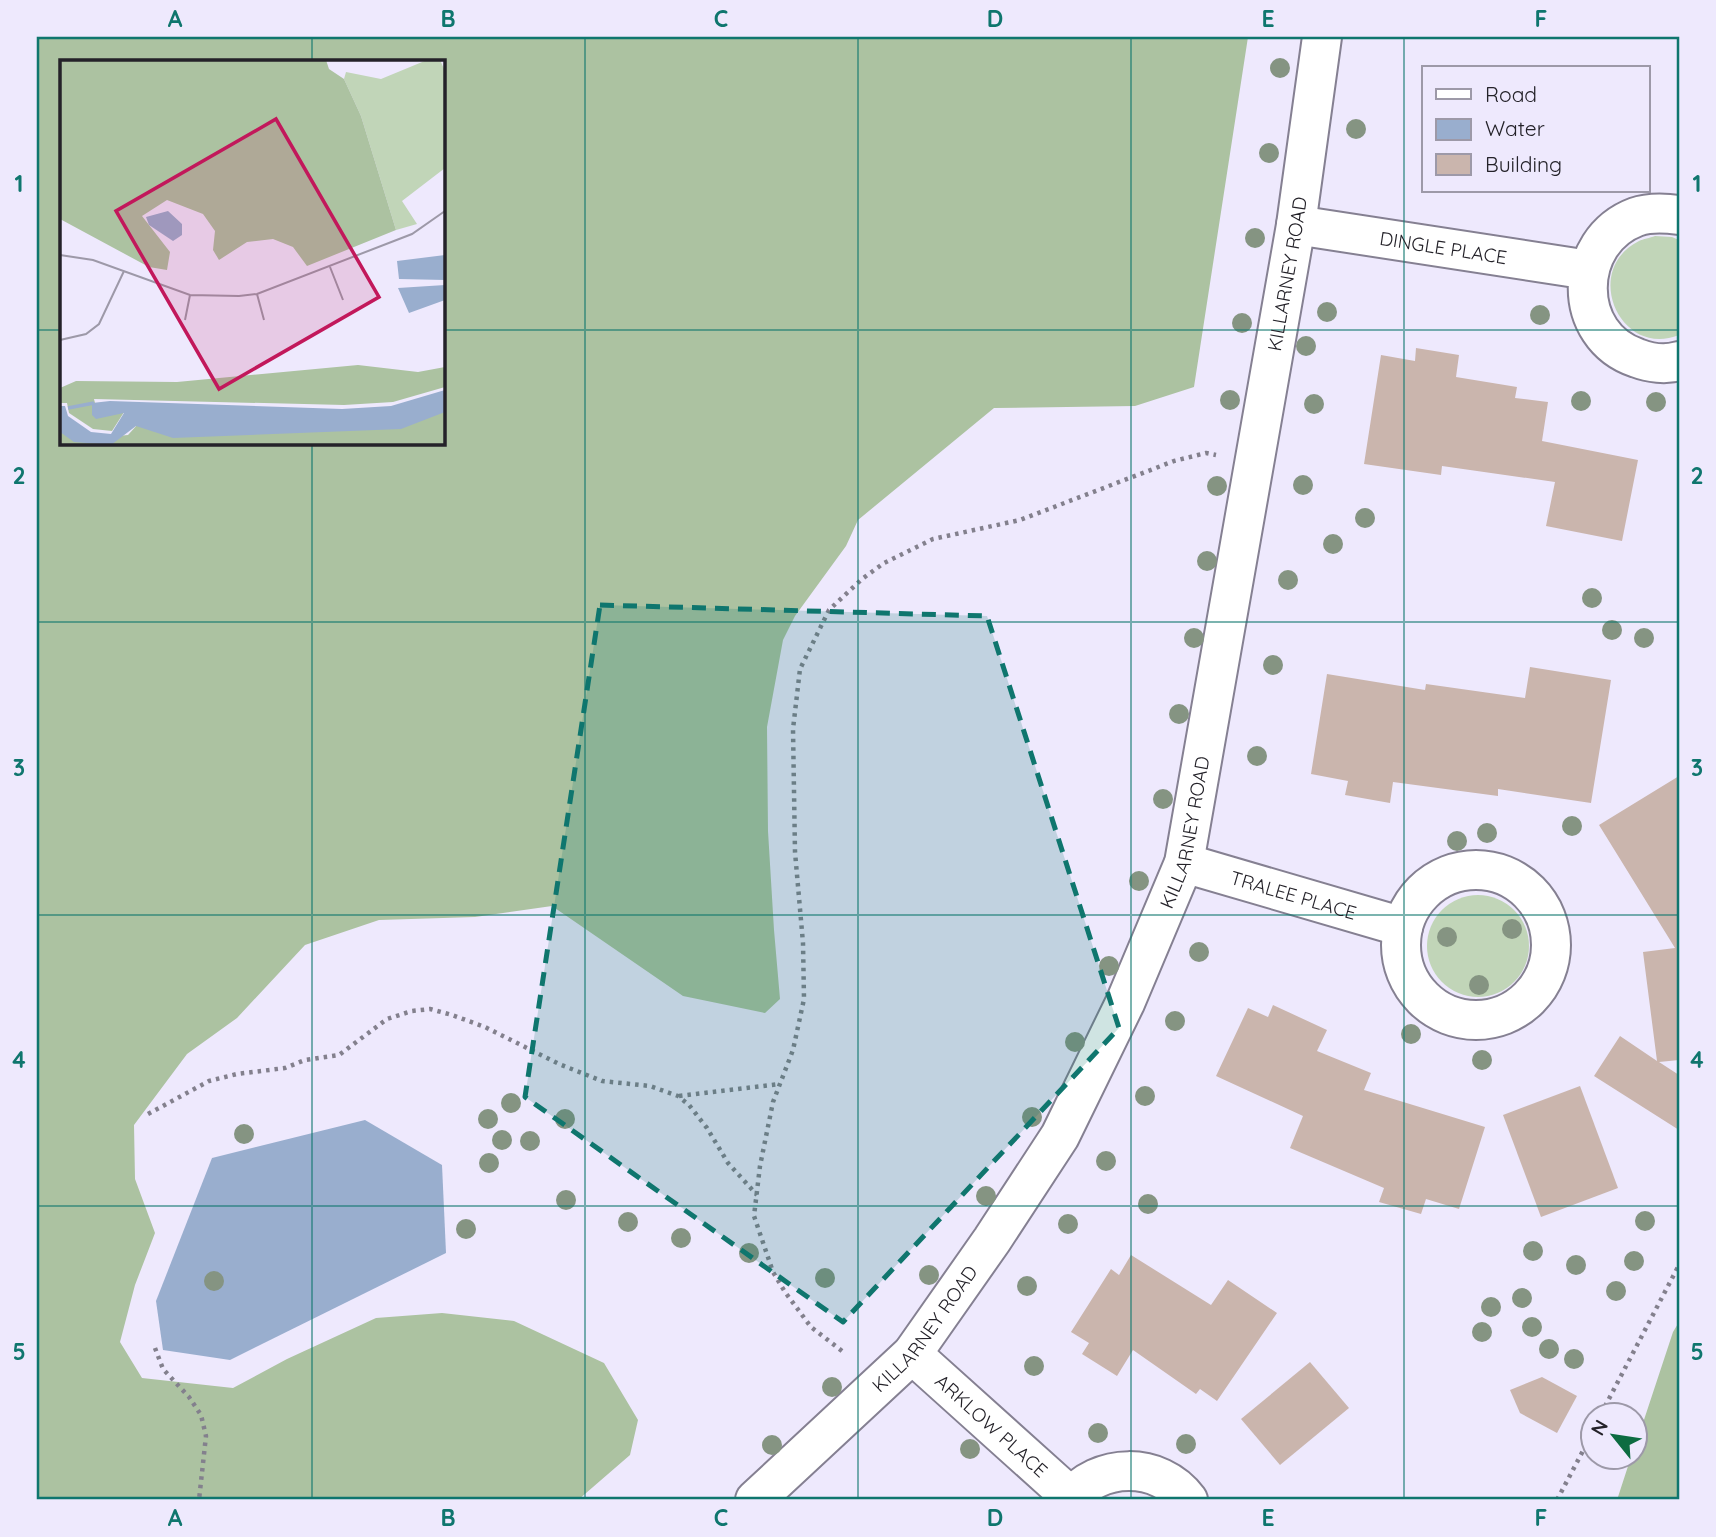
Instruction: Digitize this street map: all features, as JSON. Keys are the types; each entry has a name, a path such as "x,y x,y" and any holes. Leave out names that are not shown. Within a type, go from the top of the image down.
{"street":[{"name":"KILLARNEY ROAD","path":"755,1500 912,1354 992,1240 1060,1136 1125,1003 1184,863 1296,225 1322,37"},
{"path":"1679,215 1662,212 1637,216 1615,229 1599,247 1589,270 1587,295 1593,319 1607,340 1626,355 1649,362 1679,361"},
{"name":"DINGLE PLACE","path":"1296,225 1589,270"},
{"name":"TRALEE PLACE","path":"1184,863 1403,927"},
{"name":"ARKLOW PLACE","path":"912,1354 1070,1499"},
{"path":"1070,1499 1089,1481 1112,1472 1137,1471 1161,1477 1181,1491 1188,1500"}],"path":[{"path":"842,1352 811,1327 785,1292 773,1272 754,1216 760,1166 773,1102 793,1050 804,999 803,943 795,852 793,729 800,669 829,610 862,579 884,563 933,540 1020,520 1174,461 1206,453 1255,461"},
{"path":"148,1114 209,1081 237,1073 285,1068 305,1060 339,1055 387,1019 412,1010 430,1009 485,1027 559,1065 601,1081 650,1086 678,1096 689,1105 707,1128 728,1163 757,1195"},
{"path":"678,1096 780,1084"},
{"path":"1609,1400 1679,1265"},
{"path":"155,1348 163,1369 189,1397 201,1415 206,1436 199,1500"},
{"path":"1557,1500 1580,1456"}],"highlighted area":[{"path":"600,605 987,616 1119,1028 843,1322 525,1097"}],"green space":[{"path":"37,37 1248,37 1194,387 1135,406 994,408 858,520 846,546 795,616 783,640 767,727 768,831 780,999 765,1013 683,996 552,906 475,917 379,920 305,945 237,1018 187,1054 134,1125 135,1179 155,1233 135,1285 120,1342 142,1378 233,1388 287,1359 376,1318 442,1313 514,1321 604,1363 638,1420 630,1455 578,1500 37,1500"},
{"path":"1655,236 1679,240 1679,335 1658,339 1640,335 1625,323 1615,308 1611,290 1612,271 1622,254 1639,241"},
{"path":"1478,895 1498,899 1514,910 1525,926 1529,946 1525,966 1514,982 1498,993 1478,997 1458,993 1442,982 1431,966 1427,946 1431,926 1442,910 1458,899"},
{"path":"1679,1322 1679,1500 1617,1500 1627,1470 1650,1470 1650,1402 1673,1332"}],"water":[{"path":"365,1120 442,1165 446,1253 230,1360 163,1350 156,1301 212,1158"}],"building":[{"path":"1416,348 1459,355 1456,377 1517,387 1515,398 1548,402 1542,441 1638,460 1622,541 1546,526 1555,482 1442,466 1441,475 1364,464 1381,355 1415,361"},
{"path":"1530,667 1611,680 1591,803 1498,789 1498,796 1393,782 1390,803 1345,795 1348,781 1311,774 1327,674 1425,690 1426,684 1525,698"},
{"path":"1679,776 1679,1060 1659,1062 1679,1075 1679,1130 1594,1076 1620,1036 1657,1061 1643,952 1675,948 1599,825"},
{"path":"1273,1005 1327,1030 1317,1051 1371,1073 1364,1090 1485,1127 1459,1209 1426,1199 1421,1214 1379,1202 1384,1188 1290,1148 1303,1116 1216,1076 1248,1008 1268,1017"},
{"path":"1580,1086 1618,1188 1541,1217 1503,1115"},
{"path":"1131,1255 1211,1305 1228,1280 1277,1313 1217,1401 1200,1389 1196,1394 1133,1350 1117,1376 1082,1354 1089,1343 1071,1332 1111,1269 1119,1275"},
{"path":"1310,1362 1349,1408 1280,1465 1241,1419"},
{"path":"1542,1377 1577,1396 1557,1433 1520,1413 1510,1390"}]}
